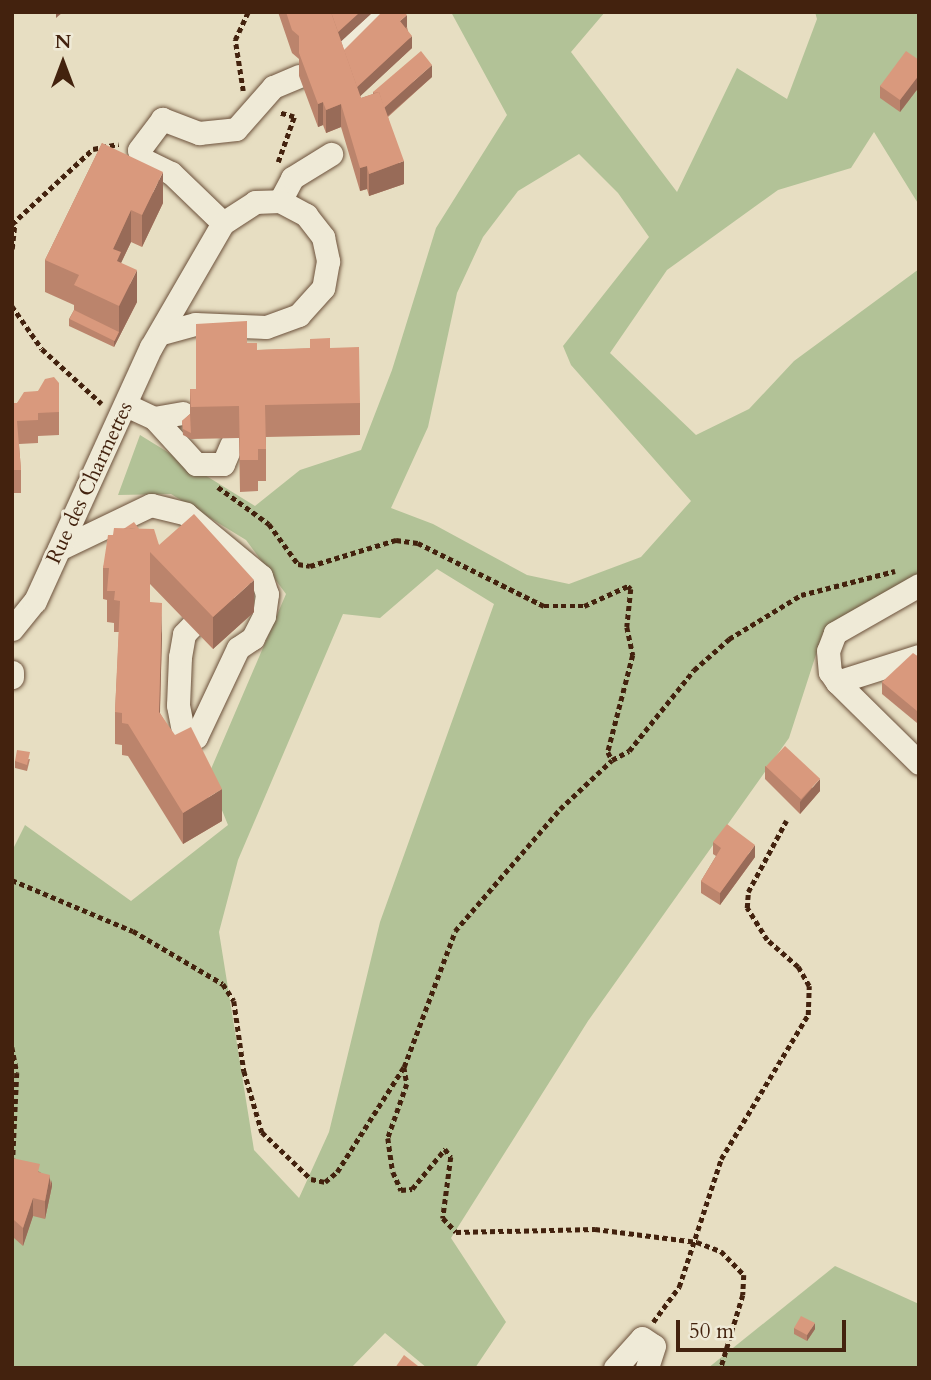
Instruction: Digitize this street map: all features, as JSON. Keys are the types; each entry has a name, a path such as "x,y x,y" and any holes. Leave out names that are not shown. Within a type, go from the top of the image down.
{"street":[{"path":"338,55 386,12"},
{"path":"162,333 195,324 266,327 299,315 315,301 328,261 323,237 306,215 280,201 255,202 223,223 171,173 136,162 162,119 199,133 236,129 273,87 299,76"},
{"path":"280,201 292,178 331,154"},
{"name":"Rue des Charmettes","path":"12,629 28,614 59,549 115,406 162,333 223,223"},
{"path":"115,406 154,418 183,413"},
{"path":"154,418 196,464 223,464 231,445"},
{"path":"59,549 151,505 186,514 261,576 267,594 264,616 253,638 238,648 196,737 183,731 178,705 184,634 212,608 197,590"},
{"path":"919,585 835,633 828,651 830,672 837,682 919,763"},
{"path":"837,682 919,656"},
{"path":"615,1368 642,1338 654,1346 646,1368"}],"path":[{"path":"248,12 235,40 241,86 257,106 294,117 278,161 292,178"},
{"path":"12,249 14,223 93,149 125,144 136,162"},
{"path":"12,306 42,349 115,406"},
{"path":"210,481 269,524 298,565 310,566 396,540 418,543 544,606 584,606 628,586 631,597 626,627 633,655 608,752 612,760"},
{"path":"12,880 132,931 223,984 234,1000 244,1072 262,1132 318,1182 337,1172 404,1067 444,953 470,909 560,809 612,760 629,751 694,670 729,639 802,595 903,568"},
{"path":"642,1338 679,1287 697,1242 721,1159 808,1015 809,986 798,967 767,940 747,908 748,892 786,821"},
{"path":"12,1047 17,1073 13,1158"},
{"path":"404,1067 407,1084 388,1138 393,1172 401,1190 412,1189 441,1152 450,1152 443,1218 456,1232 595,1229 697,1242 721,1251 744,1275 743,1295 721,1368"}],"green space":[{"path":"451,12 605,12 571,52 677,192 737,68 787,99 817,19 815,12 919,12 919,205 874,132 851,168 778,190 667,270 610,353 696,435 749,409 794,361 919,269 919,576 823,633 789,738 588,1021 451,1238 506,1322 475,1368 427,1368 385,1333 351,1368 12,1368 12,851 25,825 131,901 228,825 208,776 286,594 246,540 171,494 118,495 140,435 255,506 300,470 361,450 392,370 436,228 507,115","holes":["579,154 618,193 649,237 563,346 571,365 691,501 641,557 569,584 527,575 433,524 391,508 428,427 457,293 483,237 518,191","437,569 494,604 380,922 329,1132 299,1198 254,1150 219,932 238,860 343,614 380,618"]},
{"path":"835,1266 919,1304 919,1368 708,1368"}],"building":[{"path":"286,12 331,12 361,98 379,92 404,161 369,174 367,166 360,168 341,104 326,110 323,102 318,104 299,53 299,36 292,30"},
{"path":"331,12 360,12 338,32"},
{"path":"382,12 404,12 407,15 400,21 412,36 357,87 344,50"},
{"path":"421,51 432,65 384,108 379,92 373,92"},
{"path":"906,51 919,60 919,75 900,100 880,86"},
{"path":"102,143 163,172 142,215 131,210 113,249 121,252 117,261 137,270 119,306 74,285 79,275 45,260"},
{"path":"74,310 119,332 115,341 70,319"},
{"path":"247,321 247,343 257,343 257,350 310,348 310,339 330,338 330,348 359,347 360,403 265,405 266,449 258,449 258,460 240,460 239,406 191,407 190,389 196,389 196,324"},
{"path":"54,377 59,383 59,412 38,413 38,420 17,421 21,470 12,470 12,403 17,403 24,392 38,391 45,379"},
{"path":"190,414 191,433 183,429 182,421"},
{"path":"194,514 254,580 213,617 150,552 150,602 162,603 159,712 175,735 191,727 222,789 183,813 128,724 122,723 122,713 115,712 120,601 114,600 115,591 107,591 109,568 103,568 108,535 113,535 114,528 154,529 159,545"},
{"path":"134,522 139,529 125,528"},
{"path":"913,653 919,657 917,711 882,682"},
{"path":"785,746 820,779 801,799 766,766"},
{"path":"17,750 30,752 27,765 15,761"},
{"path":"727,824 755,845 720,893 701,881 721,848 713,842"},
{"path":"12,1158 40,1164 38,1172 50,1175 45,1201 33,1198 23,1228 12,1220"},
{"path":"801,1316 815,1323 807,1335 794,1328"},
{"path":"404,1355 418,1366 417,1368 395,1368"}]}
